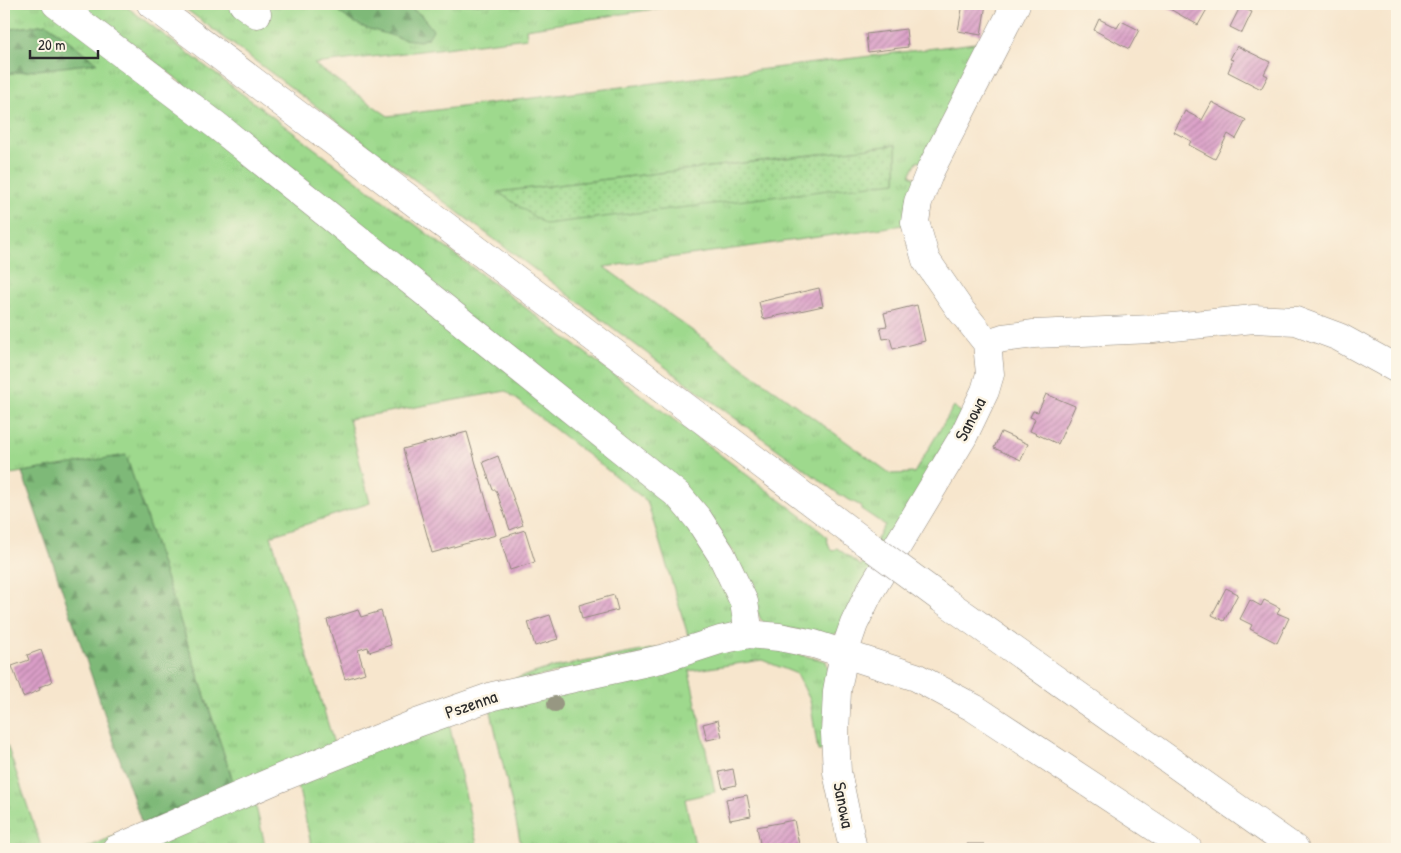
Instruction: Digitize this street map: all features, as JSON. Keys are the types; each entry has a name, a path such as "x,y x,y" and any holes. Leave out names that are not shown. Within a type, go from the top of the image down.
{"street":[{"path":"56,4 216,125 679,496 699,520 722,554 744,602 749,634"},
{"path":"151,4 866,544 1295,849"},
{"path":"1016,4 930,168 918,202 915,222 926,260 959,308 987,343 1003,338 1034,334 1153,329 1254,319 1296,321 1339,337 1397,369"},
{"name":"Sanowa","path":"853,849 837,772 835,733 837,692 844,653 868,593 963,437 985,391 990,374 987,343"},
{"name":"Pszenna","path":"116,849 280,778 417,723 492,696 660,659 720,640 749,634 805,642 916,677 974,708 1188,849"}],"green space":[{"path":"4,4 49,4 225,139 659,489 697,530 709,546 729,581 738,616 730,628 689,644 523,680 432,708 431,705 550,668 690,642 647,501 506,391 349,419 370,503 271,536 335,747 96,849 84,849 234,784 126,456 4,475 4,74 96,62 47,24 4,30"},
{"path":"68,4 123,4 812,524 826,536 832,551 837,548 861,566 885,525 861,509 861,506 840,495 680,378 179,4 231,4 255,21 269,4 338,4 340,13 425,21 421,15 404,4 686,4 526,29 527,38 314,64 388,116 983,42 922,163 917,161 910,175 917,179 911,224 604,267 891,474 914,473 954,406 961,413 841,631 831,636 765,624 760,618 733,551 205,101 127,40 120,42","holes":["896,145 896,182 499,193"]},
{"path":"339,4 404,4 421,15 433,30 428,38 420,41 403,39 363,27 350,20 340,13"},
{"path":"47,24 97,63 4,74 4,30"},
{"path":"896,145 896,182 545,224 498,192"},
{"path":"126,455 234,785 142,824 22,472"},
{"path":"763,646 826,661 828,668 823,748 821,751 818,751 810,700 797,674 762,660 689,671 715,792 685,799 696,849 522,849 489,703 718,650"},
{"path":"447,715 478,849 312,849 296,776"},
{"path":"4,736 42,849 4,849"},
{"path":"253,794 266,849 158,849 155,836"}],"building":[{"path":"963,4 986,4 981,35 958,31"},
{"path":"1161,4 1210,4 1198,25"},
{"path":"1240,7 1252,12 1242,33 1230,27"},
{"path":"1099,19 1117,28 1121,21 1139,30 1129,49 1094,30"},
{"path":"906,29 908,47 868,52 866,34"},
{"path":"1237,46 1270,62 1264,74 1268,76 1261,89 1228,72 1233,60 1230,59"},
{"path":"1212,102 1246,120 1236,139 1228,134 1215,159 1189,145 1191,141 1174,132 1185,111 1202,120"},
{"path":"819,288 823,306 763,319 759,302"},
{"path":"917,305 925,341 893,349 890,338 883,339 880,327 887,326 884,313"},
{"path":"1046,394 1075,406 1058,444 1030,431 1035,419 1030,417 1033,411 1038,412"},
{"path":"467,432 496,535 432,553 403,449"},
{"path":"1001,432 1028,444 1021,460 994,448"},
{"path":"498,456 523,525 510,530 496,490 493,490 483,462"},
{"path":"525,530 535,562 510,570 500,538"},
{"path":"1226,588 1238,594 1224,621 1212,615"},
{"path":"614,595 618,610 582,619 579,605"},
{"path":"1250,600 1261,606 1264,600 1280,608 1277,613 1289,618 1277,643 1250,629 1252,625 1240,619"},
{"path":"358,610 361,617 381,611 391,645 369,652 368,647 358,650 365,673 345,679 327,620"},
{"path":"550,615 558,639 535,646 528,622"},
{"path":"41,650 52,682 39,687 40,690 23,697 12,666 29,660 27,655"},
{"path":"718,720 722,737 707,740 703,724"},
{"path":"733,769 736,785 723,788 719,772"},
{"path":"747,795 751,816 730,820 726,799"},
{"path":"794,820 800,849 761,849 757,827"},
{"path":"967,844 984,844 985,849 968,849"}]}
